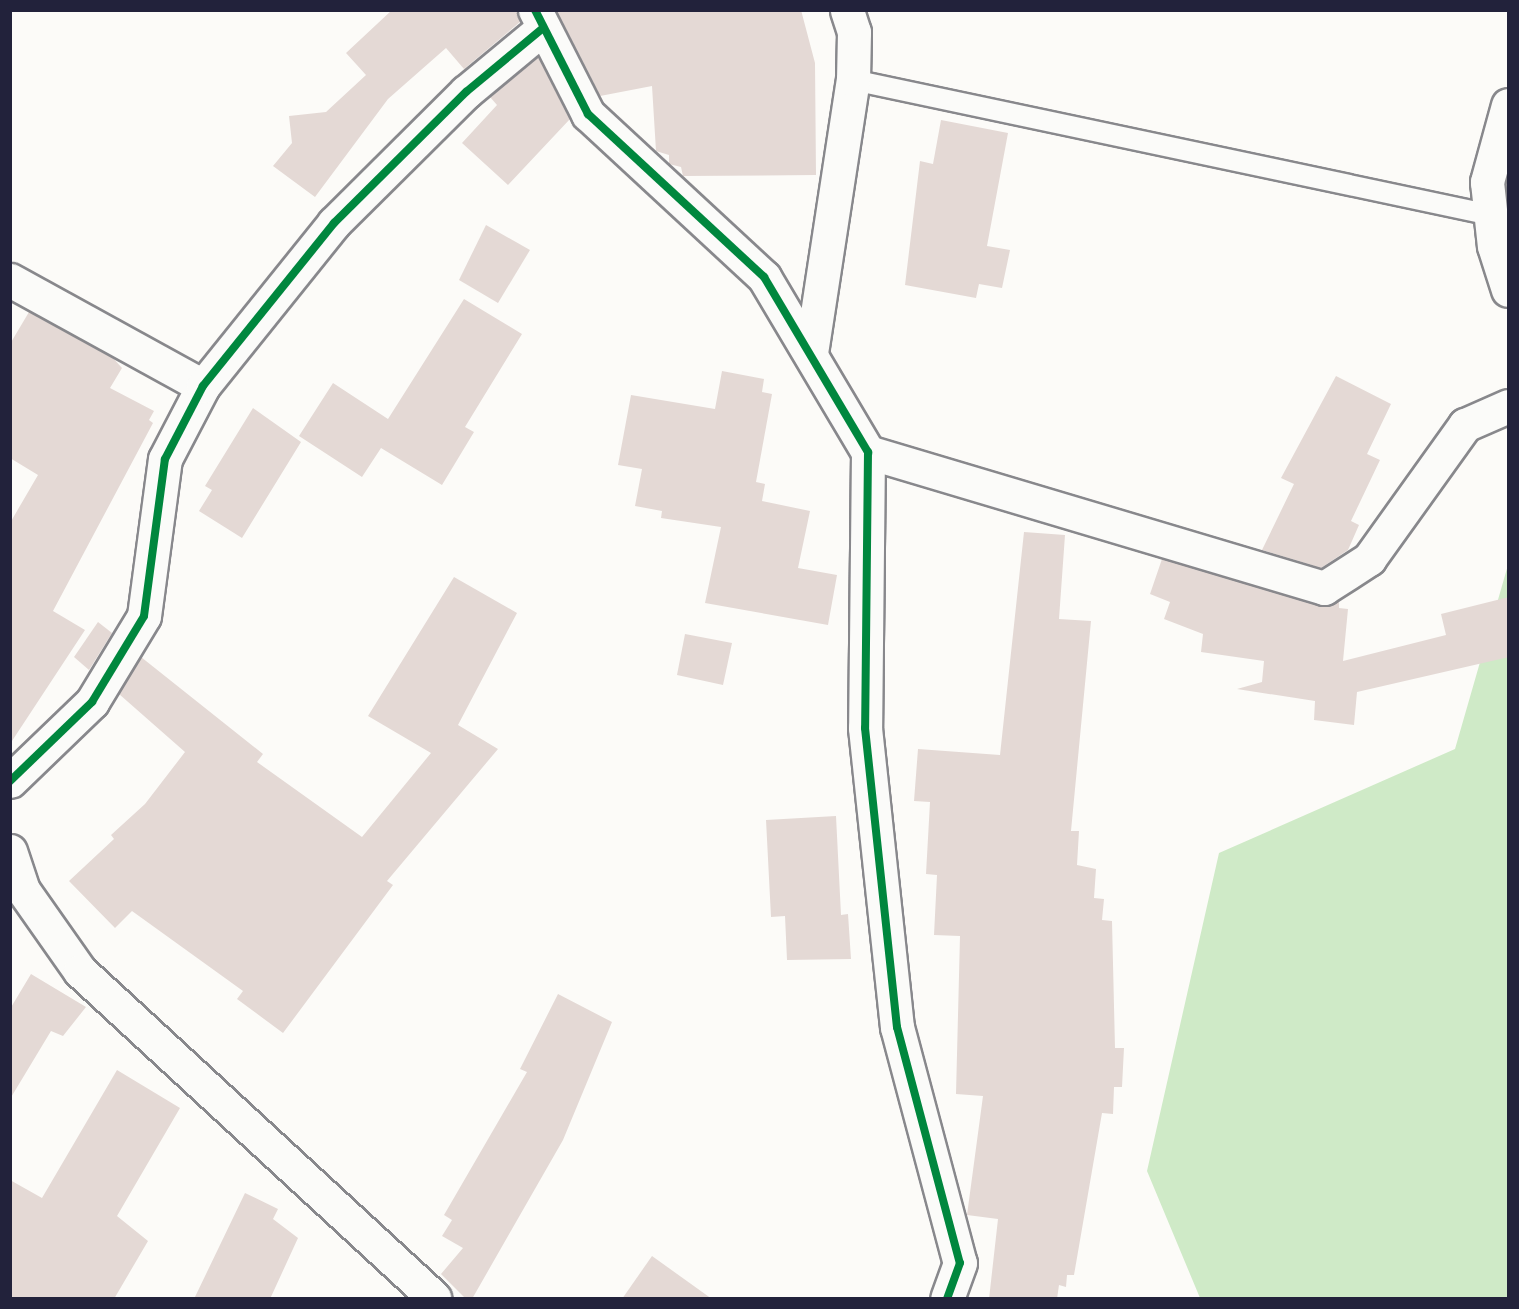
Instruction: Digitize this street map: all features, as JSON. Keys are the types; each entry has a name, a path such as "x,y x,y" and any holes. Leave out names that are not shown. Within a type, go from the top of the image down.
{"street":[{"path":"811,353 853,80 854,32 847,10"},
{"path":"10,781 92,702 144,616 165,459 203,386 334,223 539,19 588,114 764,278 811,353 868,452 865,728 897,1027 960,1263 947,1298"},
{"path":"1509,105 1487,182 1494,246 1509,290"},
{"path":"10,280 203,386"},
{"path":"868,452 1324,588 1369,559 1466,425 1509,406"},
{"path":"10,851 23,890 80,971 434,1299"}],"lane":[{"path":"853,80 1491,215"}],"green space":[{"path":"1508,565 1508,1298 1200,1298 1147,1171 1219,853 1455,749"}],"building":[{"path":"392,10 517,10 520,22 464,69 446,48 388,99 315,197 273,166 292,143 289,116 326,112 366,75 346,53"},
{"path":"556,10 801,10 815,63 816,175 683,176 681,167 669,164 669,155 656,151 652,86 600,96"},
{"path":"538,57 570,119 508,185 462,143 497,105 490,97"},
{"path":"941,120 1008,133 987,246 1010,250 1002,288 979,284 976,298 905,285 920,161 933,164"},
{"path":"486,225 530,250 498,303 459,280"},
{"path":"464,299 522,334 465,427 474,432 442,485 381,448 362,477 299,436 333,383 388,419"},
{"path":"29,312 113,358 122,368 110,388 154,411 149,420 153,423 53,611 85,630 10,744 10,523 38,475 10,458 10,344"},
{"path":"722,371 764,379 762,392 772,394 756,482 765,484 762,501 810,511 798,568 837,575 828,625 705,603 721,527 661,518 662,511 635,506 642,469 618,465 631,395 715,409"},
{"path":"1336,376 1391,404 1367,454 1380,460 1351,521 1359,525 1348,550 1321,568 1262,550 1294,484 1281,478"},
{"path":"253,408 301,442 242,538 199,511 212,490 205,486"},
{"path":"1024,532 1065,535 1059,619 1091,621 1071,831 1079,831 1077,865 1096,869 1094,898 1104,899 1102,920 1112,921 1115,1048 1124,1048 1122,1087 1114,1087 1113,1114 1102,1113 1074,1275 1067,1275 1066,1287 1059,1285 1057,1299 989,1299 998,1219 967,1215 983,1096 956,1094 960,936 934,935 937,875 926,874 930,802 914,801 918,749 1000,755"},
{"path":"1162,559 1319,606 1339,600 1339,608 1348,609 1343,661 1446,635 1441,614 1509,597 1509,657 1357,692 1354,725 1314,720 1315,701 1237,689 1262,682 1264,661 1201,652 1203,634 1164,619 1170,602 1150,594"},
{"path":"454,577 517,613 458,725 498,749 387,881 393,885 283,1033 237,999 243,991 132,911 115,928 69,881 114,839 111,835 145,804 185,752 119,694 141,657 263,754 257,762 362,837 431,753 368,716"},
{"path":"98,622 112,633 89,670 74,657"},
{"path":"685,634 732,643 723,685 677,675"},
{"path":"836,816 841,915 848,914 851,959 787,960 785,916 771,917 766,820"},
{"path":"31,974 86,1007 63,1036 51,1031 10,1099 10,1009"},
{"path":"558,994 612,1022 563,1140 472,1299 466,1299 441,1274 463,1248 442,1236 452,1220 444,1215 527,1072 520,1069"},
{"path":"117,1070 180,1108 117,1216 148,1241 114,1299 10,1299 10,1180 42,1198"},
{"path":"245,1193 278,1209 273,1219 298,1238 270,1299 194,1299"},
{"path":"652,1256 712,1299 622,1299"}],"cycle path":[{"path":"535,10 588,114 764,277 868,452 865,728 897,1027 960,1263 947,1298"},
{"path":"10,781 92,702 144,616 165,459 203,386 334,223 466,92 543,28"}]}
